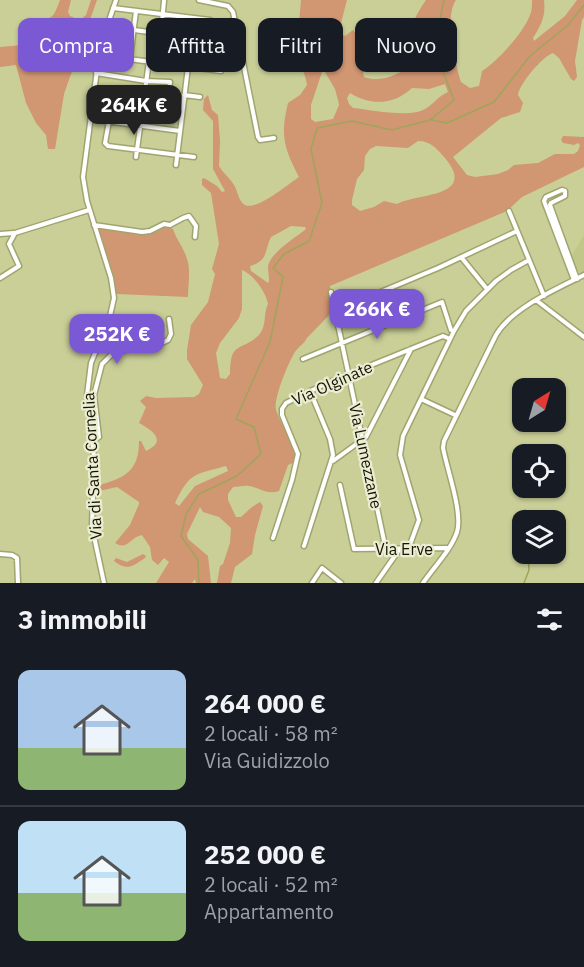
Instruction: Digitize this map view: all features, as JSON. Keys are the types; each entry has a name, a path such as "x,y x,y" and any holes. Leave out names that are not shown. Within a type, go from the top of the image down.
{"street":[{"name":"Via di Santa Cornelia","path":"109,18 116,0"},
{"path":"199,0 228,6 233,12 258,137 260,140 274,138"},
{"path":"162,18 164,1"},
{"path":"113,8 194,18"},
{"path":"136,11 134,30 146,31"},
{"path":"136,157 147,72"},
{"path":"176,165 188,72"},
{"name":"Via di Santa Cornelia","path":"96,73 83,177 89,210 111,278 114,298 110,316 95,350 89,373 87,395 94,471 92,527 104,583"},
{"path":"96,73 146,81 170,82 167,107"},
{"path":"184,95 200,97"},
{"path":"93,97 182,109"},
{"path":"91,118 180,131"},
{"path":"109,121 106,145 194,157"},
{"path":"562,190 566,192 565,196 550,205 576,280 544,201 546,197 562,190"},
{"path":"0,234 15,233 89,210"},
{"path":"509,211 544,296"},
{"path":"94,225 142,232 164,224 170,225 189,216 196,226 195,237"},
{"path":"335,311 517,231"},
{"path":"0,278 19,266 9,244 15,233"},
{"path":"461,257 487,289"},
{"path":"408,550 418,520 402,465 400,447 450,339 470,305 511,270 529,260"},
{"path":"423,583 456,534 458,519 443,445 455,415 497,332 536,300 584,275"},
{"name":"Via Lumezzane","path":"332,292 386,549"},
{"path":"536,300 584,337"},
{"path":"303,359 442,302 451,330"},
{"path":"92,441 99,437 94,395 102,364 112,354 125,350 138,342 160,344 165,342 171,334 169,319"},
{"name":"Via Olginate","path":"273,538 298,454 282,415 282,409 290,400 443,336 460,320"},
{"path":"443,336 450,339"},
{"path":"332,461 363,439 411,348"},
{"path":"304,546 333,455 330,439 310,391"},
{"path":"421,399 455,415"},
{"name":"Via Erve","path":"340,484 354,549 447,548"},
{"path":"376,583 399,550"},
{"path":"0,554 13,555 17,558 18,583"},
{"path":"312,583 322,568 341,583"}],"shaded area":[{"path":"60,0 71,0 68,12 75,18 49,18 56,11"},
{"path":"91,0 97,0 91,18 82,18 86,15"},
{"path":"301,0 347,0 342,18 299,18"},
{"path":"426,0 456,0 451,17 415,18"},
{"path":"532,0 544,0 542,20 533,38 534,41 565,16 577,0 584,0 584,17 575,61 577,77 574,81 559,58 553,53 549,55 522,84 518,95 523,103 520,112 501,118 453,157 467,175 475,177 498,174 514,165 538,163 555,154 574,154 580,145 563,143 561,140 563,136 584,137 584,167 522,197 507,211 330,286 334,310 295,352 277,398 276,410 294,449 295,462 288,465 279,491 267,492 245,486 233,487 228,494 228,500 236,517 241,517 260,502 263,506 252,554 235,567 231,583 217,583 220,566 223,564 230,543 231,528 219,517 203,512 200,507 187,534 188,539 208,556 211,583 196,583 195,579 192,583 156,583 169,562 164,558 158,565 152,560 150,547 142,535 126,545 115,543 130,525 139,502 117,487 99,491 99,485 124,476 129,471 137,459 139,441 146,451 156,443 156,436 153,432 139,423 146,407 140,401 146,396 194,397 199,394 203,385 187,359 187,350 191,325 208,302 215,274 212,269 219,244 211,193 202,185 202,179 217,186 222,192 225,191 213,169 213,121 203,110 204,99 208,95 212,110 218,115 219,166 234,185 239,198 245,205 250,206 272,196 299,177 287,150 284,124 288,103 300,95 307,85 304,72 322,72 311,105 311,119 315,122 333,119 339,105 335,89 325,72 343,72 343,35 353,30 355,33 355,72 363,72 364,77 379,79 401,72 457,72 457,65 461,82 470,88 479,86 482,71 502,54 527,22 531,13","holes":["445,84 448,92 425,109 410,113 353,108 347,98 350,93 366,100 382,102 398,98 412,88 429,89","418,141 427,142 433,146 445,158 453,171 454,181 450,187 441,192 397,204 384,201 360,211 352,205 357,179 364,170 365,156 370,149 376,146 408,148","291,226 306,229 284,246 270,261 268,283 251,271 250,266 263,259 271,237","242,270 255,279 267,299 264,324 259,335 234,351 230,374 226,379 220,378 216,353 220,343 239,318 242,309","226,466 228,471 195,486 179,506 175,503 185,485 194,476"]},
{"path":"18,45 18,72 72,72 64,94 55,149 48,149 46,135 36,123 26,103 16,65 0,67 0,47"},
{"path":"164,225 173,229 186,255 189,268 188,297 116,294 97,227 139,233"},
{"path":"584,235 584,273 582,274 576,269 572,255"},
{"path":"143,554 145,558 130,567 114,561 116,558 127,562"}],"waterway":[{"path":"199,583 198,560 181,536 186,514 199,494 237,476 261,454 254,427 236,419 270,342 283,277 273,268 284,254 309,241 322,203 311,149 317,128 352,121 392,130 430,120 454,100 434,48 444,0"},
{"path":"432,120 447,123 494,102 530,56 568,25 584,5"},
{"path":"524,583 529,564"}]}
